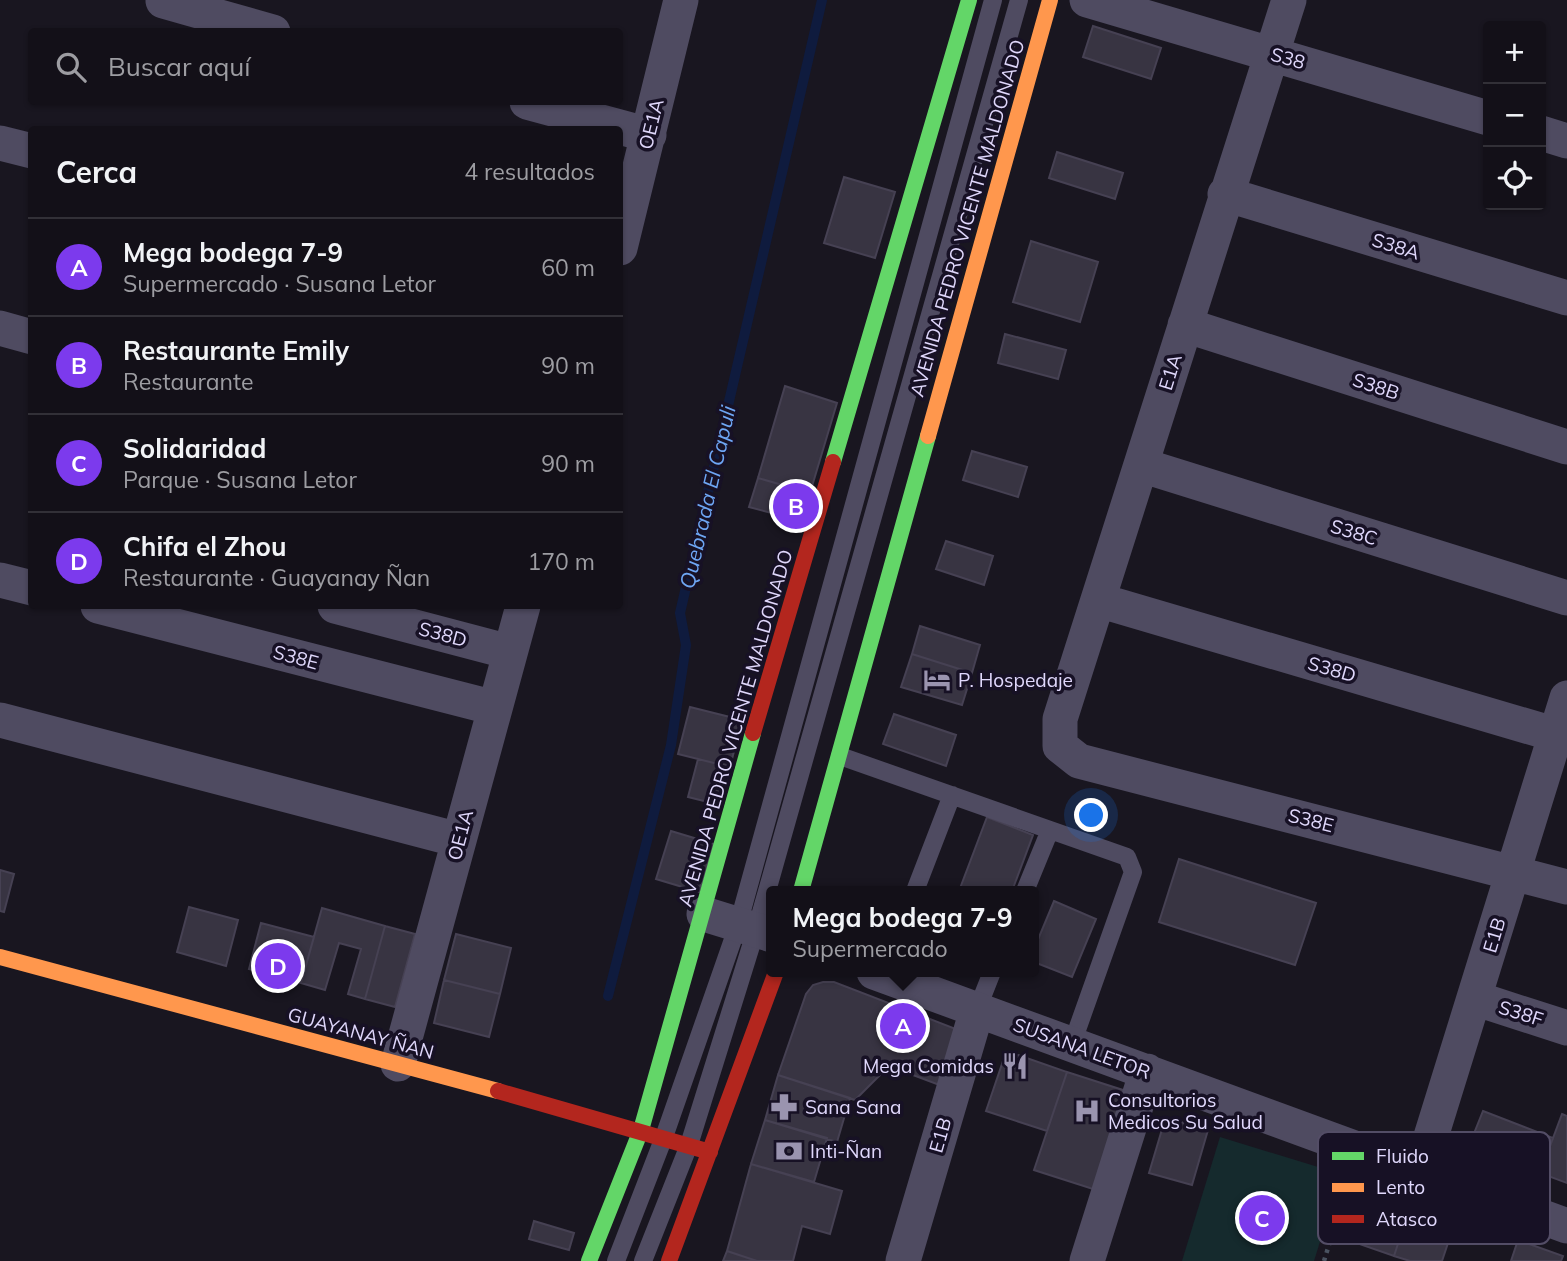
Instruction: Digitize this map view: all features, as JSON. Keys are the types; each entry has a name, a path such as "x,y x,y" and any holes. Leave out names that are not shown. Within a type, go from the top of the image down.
{"main road":[{"name":"AVENIDA PEDRO VICENTE MALDONADO","path":"589,1261 641,1129 704,914 744,763 969,0"},
{"name":"AVENIDA PEDRO VICENTE MALDONADO","path":"802,886 1050,0"},
{"name":"GUAYANAY ÑAN","path":"0,957 641,1129 710,1152"},
{"path":"669,1261 774,977"}],"street":[{"name":"OE1A","path":"623,236 681,0"},
{"name":"S38","path":"1087,0 1483,117"},
{"name":"E1A","path":"1060,746 1060,719 1225,194 1289,0"},
{"path":"163,1 259,28"},
{"path":"538,105 616,126"},
{"path":"623,128 649,135"},
{"path":"1546,135 1567,141"},
{"path":"0,144 28,150"},
{"name":"S38A","path":"1225,194 1567,298"},
{"name":"S38B","path":"1185,325 1567,447"},
{"path":"0,328 28,336"},
{"name":"S38C","path":"1141,466 1567,598"},
{"path":"0,580 28,587"},
{"name":"S38D","path":"1098,600 1561,736"},
{"name":"S38E","path":"110,609 495,708"},
{"name":"S38D","path":"346,609 510,652"},
{"name":"OE1A","path":"398,1064 522,609"},
{"name":"E1B","path":"1432,1132 1513,872 1561,736 1567,698"},
{"path":"0,720 459,840"},
{"name":"S38E","path":"1060,746 1079,761 1567,887"},
{"path":"704,914 755,930"},
{"name":"SUSANA LETOR","path":"891,977 1318,1134"},
{"name":"S38F","path":"1474,998 1567,1028"},
{"name":"E1B","path":"903,1261 977,1010"},
{"path":"1087,1261 1147,1072"},
{"name":"SUSANA LETOR","path":"1550,1220 1567,1226"}],"lane":[{"path":"766,886 993,0"},
{"path":"767,886 1019,0"},
{"path":"839,756 1127,857 1133,872 1072,1044"},
{"path":"917,886 952,795"},
{"path":"1027,886 1050,830"},
{"path":"616,1261 664,1137 755,930 766,887"},
{"path":"643,1261 689,1145 766,891"},
{"path":"977,1010 990,977"}],"path":[{"path":"1324,1261 1329,1244"}],"green space":[{"path":"1220,1137 1318,1167 1319,1244 1314,1261 1182,1261"}],"building":[{"path":"1093,26 1161,48 1151,79 1083,57"},
{"path":"1057,152 1123,173 1115,199 1049,178"},
{"path":"844,177 895,192 875,258 824,243"},
{"path":"1031,241 1098,262 1080,322 1013,302"},
{"path":"1005,334 1066,350 1058,379 998,363"},
{"path":"785,386 837,403 810,493 758,478"},
{"path":"972,451 1027,467 1018,497 963,480"},
{"path":"758,478 810,493 801,521 749,507"},
{"path":"946,541 993,556 984,585 936,569"},
{"path":"920,626 980,645 972,673 912,654"},
{"name":"P. Hospedaje","path":"912,654 972,673 962,705 901,687"},
{"path":"690,707 742,720 730,767 678,754"},
{"path":"894,714 956,735 946,766 883,744"},
{"path":"698,759 730,767 720,805 688,797"},
{"path":"987,817 1033,835 1014,886 961,886"},
{"path":"671,831 714,844 699,892 656,879"},
{"path":"1179,859 1316,903 1295,965 1159,922"},
{"path":"0,870 14,874 4,912 0,911"},
{"path":"1054,901 1096,919 1072,977 1039,964 1039,937"},
{"path":"189,907 238,920 226,966 177,952"},
{"path":"322,908 385,926 365,999 348,994 361,949 339,943 325,990 301,983"},
{"path":"261,923 314,937 301,983 249,969"},
{"path":"385,926 415,934 395,1007 365,999"},
{"path":"456,934 511,948 500,994 444,980"},
{"path":"444,980 500,994 489,1037 434,1023"},
{"path":"834,982 961,1031 942,1086 889,1066 855,1100 778,1075 806,994 813,985"},
{"path":"1018,1055 1067,1072 1047,1131 986,1111 1003,1061"},
{"name":"Consultorios Medicos Su Salud","path":"1067,1072 1126,1091 1093,1189 1034,1170"},
{"path":"778,1075 850,1098 837,1142 765,1120"},
{"path":"1483,1111 1537,1132 1475,1132"},
{"path":"1562,1114 1567,1116 1567,1183 1550,1177 1550,1146"},
{"name":"Inti-Ñan","path":"765,1120 827,1138 814,1182 751,1164"},
{"path":"1177,1121 1208,1130 1192,1185 1149,1173 1163,1126"},
{"path":"751,1164 842,1191 830,1234 802,1226 793,1261 757,1261 727,1251"},
{"path":"534,1221 574,1233 569,1250 529,1239"},
{"path":"1359,1244 1398,1244 1394,1256"},
{"path":"1398,1244 1448,1244 1442,1261 1410,1261 1394,1256"},
{"path":"1517,1244 1529,1244 1563,1256 1561,1261 1511,1261"},
{"path":"727,1251 757,1261 723,1261"}],"waterway":[{"name":"Quebrada El Capuli","path":"608,996 671,745 686,645 680,613 822,0"}],"traffic: fast":[{"path":"833,462 969,0"},
{"path":"802,886 928,436"},
{"path":"589,1261 641,1130 753,733"}],"traffic: slow":[{"path":"928,436 1050,0"},
{"path":"0,957 498,1091"}],"traffic: jam":[{"path":"753,733 833,462"},
{"path":"669,1261 774,977"},
{"path":"498,1091 710,1152"}],"place":[{"name":"Restaurante Emily","path":"796,506"},
{"name":"P. Hospedaje","path":"937,680"},
{"name":"Chifa el Zhou","path":"278,966"},
{"name":"Mega bodega 7-9","path":"903,1026"},
{"name":"Mega Comidas","path":"1015,1066"},
{"name":"Sana Sana","path":"784,1107"},
{"name":"Consultorios Medicos Su Salud","path":"1087,1111"},
{"name":"Inti-Ñan","path":"789,1151"},
{"name":"Solidaridad","path":"1262,1218"}]}
